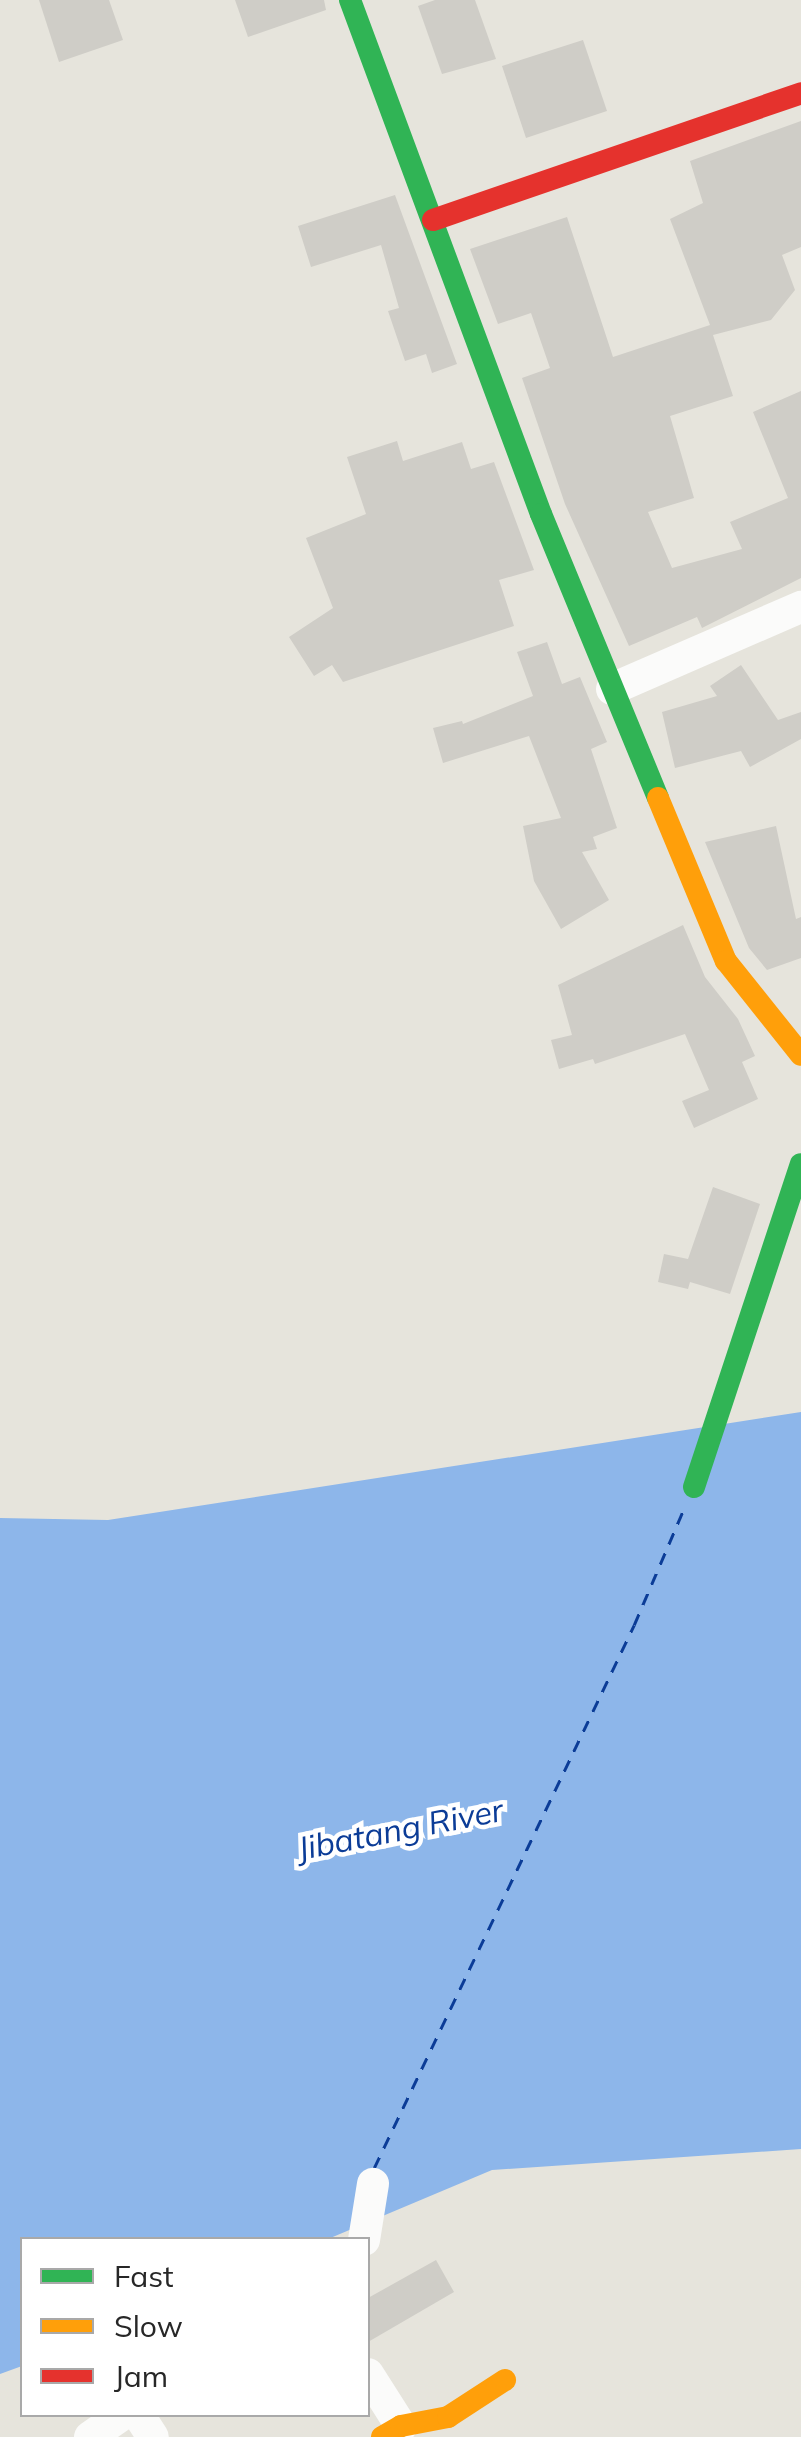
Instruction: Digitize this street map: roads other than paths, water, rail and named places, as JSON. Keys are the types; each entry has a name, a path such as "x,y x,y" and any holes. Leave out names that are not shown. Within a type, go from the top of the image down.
{"street":[{"path":"350,0 541,514 726,961 801,1054"},
{"path":"433,220 801,93"},
{"path":"612,689 801,606"},
{"path":"694,1486 801,1164"},
{"path":"365,2237 374,2184"},
{"path":"370,2379 392,2432 448,2417 506,2380"},
{"path":"90,2437 119,2417"}],"water":[{"name":"Jibatang River","path":"801,1412 801,2149 492,2170 333,2237 20,2237 20,2367 0,2374 0,1518 108,1520"}]}
